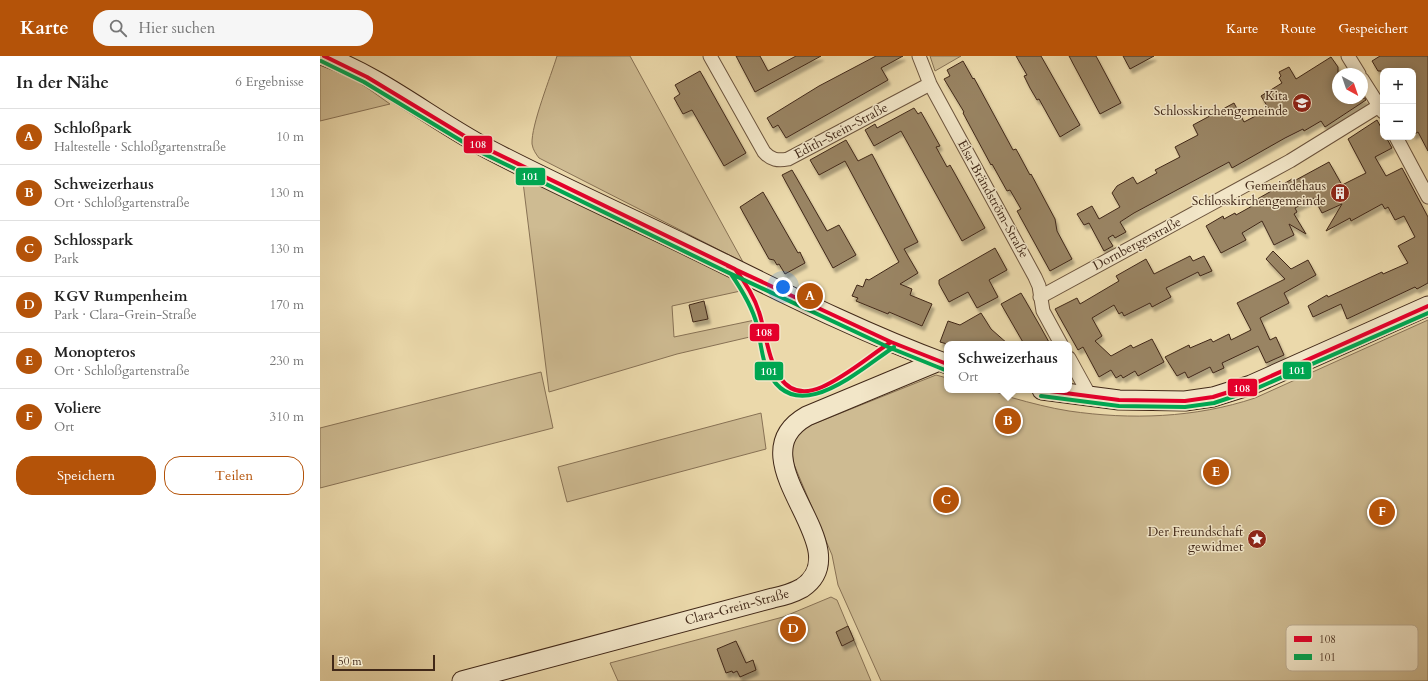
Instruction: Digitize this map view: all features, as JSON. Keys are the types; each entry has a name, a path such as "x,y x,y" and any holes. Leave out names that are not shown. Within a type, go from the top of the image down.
{"street":[{"path":"324,56 367,77 481,146 521,166 796,299 897,345 943,363"},
{"name":"Edith-Stein-Straße","path":"710,56 764,152 769,158 780,161 930,84"},
{"name":"Elsa-Brändström-Straße","path":"919,56 930,84 1035,277 1043,311 1059,341"},
{"path":"1353,58 1357,68"},
{"path":"1368,88 1380,107"},
{"name":"Dornbergerstraße","path":"1040,297 1263,176 1380,110"},
{"path":"1398,140 1428,197"},
{"path":"1060,393 1091,398 1160,401 1201,399 1224,394 1250,385 1428,306"},
{"name":"Clara-Grein-Straße","path":"462,681 773,598 803,587 814,575 819,559 812,533 784,466 782,447 786,435 793,426 807,416 943,363"},
{"path":"1072,363 1091,398"}],"shaded area":[{"path":"557,56 630,56 743,262 539,158 532,146 533,136 538,113"},
{"path":"930,56 961,56 935,71"},
{"path":"320,63 349,75 390,104 320,121"},
{"path":"522,174 730,275 745,290 672,306 674,337 755,320 754,336 677,354 549,392"},
{"path":"1428,320 1428,681 881,681 838,585 832,555 793,462 792,446 801,429 936,375 944,377 944,393 999,393 1048,407 1069,411 1116,416 1186,413 1232,405 1255,398"},
{"path":"541,372 553,428 320,488 320,428"},
{"path":"761,413 766,449 567,502 558,467"},
{"path":"831,597 837,600 871,681 618,681 610,663 783,617"}],"building":[{"path":"736,56 760,56 768,71 796,56 821,56 755,92"},
{"path":"876,56 903,56 881,68 888,80 786,138 778,125 773,128 767,118 819,86"},
{"path":"1016,56 1041,56 1080,125 1060,137 1039,99 1037,100 1030,88 1024,76 1027,75"},
{"path":"1069,56 1096,56 1121,103 1100,114"},
{"path":"1123,56 1154,56 1130,69"},
{"path":"1380,56 1428,56 1428,151 1418,132 1416,133 1416,68 1380,68 1380,71 1378,71 1372,61"},
{"path":"1331,57 1338,67 1332,68 1332,104 1360,104 1325,127 1321,121 1304,131 1303,129 1285,138 1232,168 1229,162 1134,213 1120,222 1126,232 1115,238 1113,235 1108,238 1113,246 1104,251 1089,223 1084,225 1077,214 1092,206 1099,219 1120,207 1112,193 1117,186 1133,177 1137,184 1157,173 1155,170 1180,157 1175,147 1198,135 1193,125 1234,103 1244,122 1269,109 1261,96 1282,83 1279,78 1281,76 1279,72 1289,67 1296,79"},
{"path":"963,61 973,79 974,78 1013,150 1016,149 1030,175 1031,174 1055,219 1057,231 1072,259 1050,271 1017,211 1021,209 1010,190 1007,191 992,164 991,165 963,113 964,112 944,79 950,76 947,70"},
{"path":"700,71 746,153 724,166 692,110 683,114 674,98 680,94 675,85"},
{"path":"914,108 918,114 921,112 940,146 936,147 947,167 950,165 985,228 962,241 901,131 874,146 865,130 875,124 877,128"},
{"path":"1377,120 1380,126 1380,140 1388,140 1392,148 1375,157 1386,176 1402,168 1428,217 1428,283 1417,289 1415,287 1347,319 1341,304 1313,317 1308,306 1327,295 1328,297 1382,272 1383,274 1408,263 1398,246 1415,237 1404,216 1395,220 1388,207 1385,209 1382,204 1351,221 1350,218 1326,231 1342,204 1322,213 1314,198 1295,208 1297,212 1294,214 1306,234 1289,224 1294,235 1274,245 1262,221 1242,233 1246,240 1221,253 1206,226 1223,216 1224,219 1235,213 1236,215 1254,205 1252,202 1292,179 1294,181 1329,162 1342,185 1366,173 1348,139"},
{"path":"846,140 858,161 872,154 918,242 904,249 918,273 900,284 912,289 910,295 932,304 922,326 889,312 888,314 856,301 858,298 852,296 857,285 863,287 866,279 869,280 899,262 845,161 819,175 810,160"},
{"path":"792,170 827,231 839,225 856,255 833,268 782,175"},
{"path":"763,192 798,253 800,252 805,263 785,274 779,264 777,265 774,260 769,259 740,207"},
{"path":"995,248 1007,270 989,280 998,297 977,308 968,292 949,302 939,284 939,280"},
{"path":"1273,251 1291,269 1308,260 1316,275 1284,293 1289,303 1260,318 1270,340 1276,337 1284,355 1266,363 1258,346 1222,363 1224,368 1213,373 1210,367 1188,378 1185,372 1177,376 1165,357 1189,345 1190,348 1211,339 1213,342 1229,334 1231,340 1251,330 1237,303 1285,279 1266,259"},
{"path":"1190,256 1193,261 1204,256 1212,271 1200,276 1198,272 1166,288 1171,297 1152,307 1150,303 1124,316 1122,312 1119,314 1114,305 1092,318 1102,336 1095,341 1111,356 1131,345 1133,348 1152,339 1164,362 1138,376 1135,371 1123,378 1121,375 1116,378 1111,370 1099,377 1083,347 1078,350 1055,309 1077,298 1080,304 1119,281 1116,276 1146,259 1154,274"},
{"path":"1021,293 1048,341 1022,341 1001,304"},
{"path":"704,301 708,319 693,322 689,305"},
{"path":"981,313 991,329 1005,341 944,341 944,343 940,342 948,321 960,325"},
{"path":"1216,466 1220,468 1222,472 1220,476 1216,478 1212,476 1210,472 1212,468"},
{"path":"848,626 854,640 842,646 836,632"},
{"path":"736,641 746,663 753,660 756,670 740,677 737,671 733,673 732,671 726,673 717,649"}],"transit line":[{"name":"108","path":"324,56 367,77 481,146 735,269 755,300 775,369 782,381 792,389 805,391 831,383 891,342"},
{"name":"101","path":"321,61 364,82 478,151 731,274 743,292 752,311 757,325 765,364 777,384 791,394 808,395 826,390 845,381 894,347"},
{"name":"108","path":"728,266 891,342 944,363"},
{"name":"101","path":"725,271 888,347 944,370"},
{"name":"108","path":"1065,393 1119,400 1185,401 1213,397 1251,385 1428,306"},
{"name":"101","path":"1041,396 1119,406 1185,407 1214,403 1253,390 1428,313"}],"place":[{"name":"Kita Schlosskirchengemeinde","path":"1302,103"},
{"name":"Gemeindehaus Schlosskirchengemeinde","path":"1340,193"},
{"name":"Schloßpark","path":"810,296"},
{"name":"Schweizerhaus","path":"1008,421"},
{"name":"Monopteros","path":"1216,472"},
{"name":"Schlosspark","path":"946,500"},
{"name":"Voliere","path":"1382,512"},
{"name":"Der Freundschaft gewidmet","path":"1257,539"},
{"name":"KGV Rumpenheim","path":"793,629"}]}
